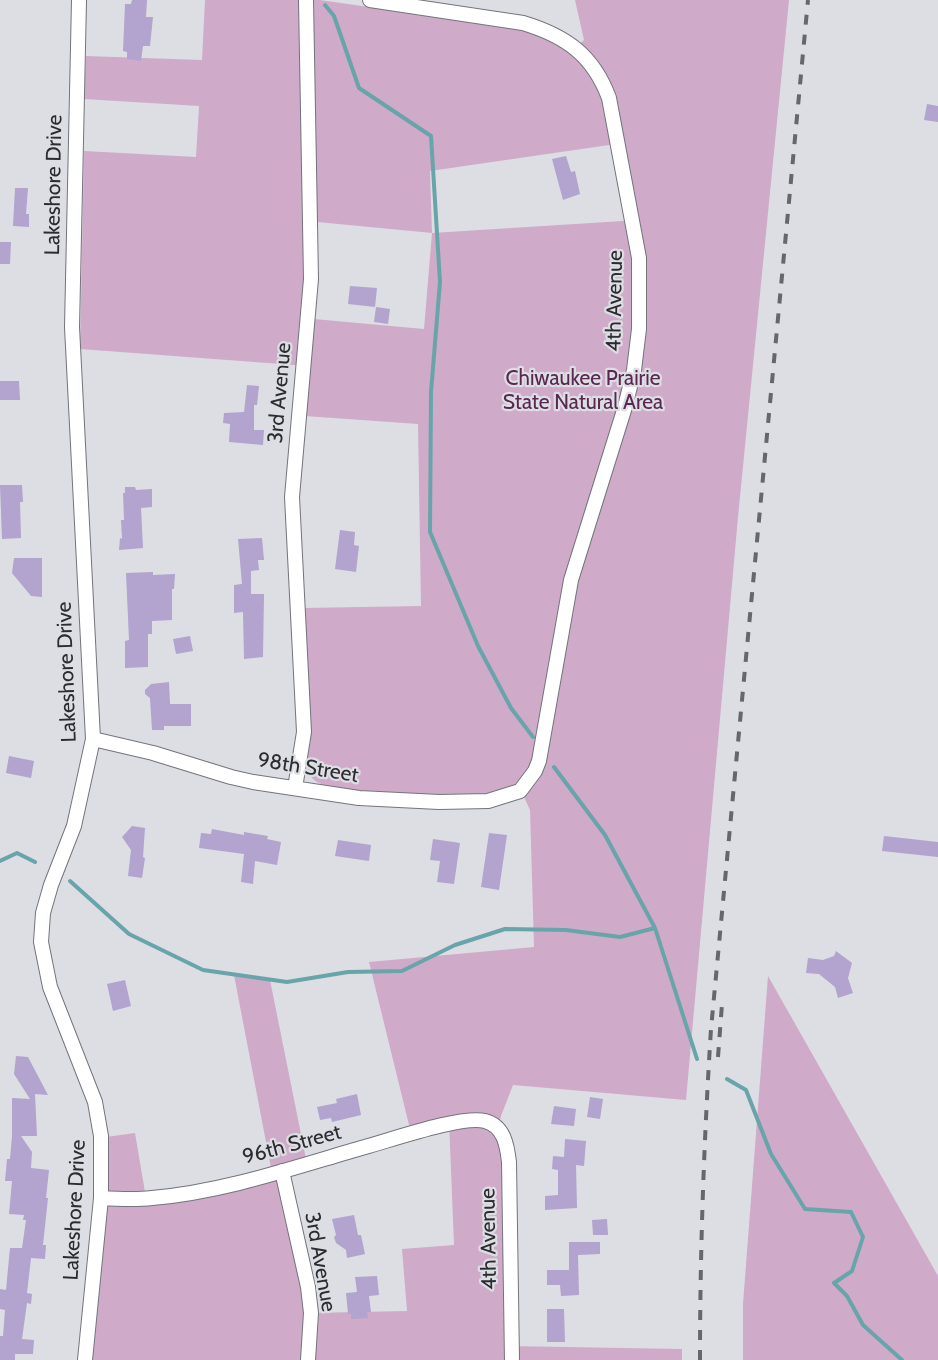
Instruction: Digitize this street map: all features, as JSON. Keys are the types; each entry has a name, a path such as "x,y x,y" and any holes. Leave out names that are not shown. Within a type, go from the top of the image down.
{"street":[{"name":"Lakeshore Drive","path":"79,0 72,327 93,739 74,826 51,885 43,913 40,942 50,987 95,1102 99,1119 101,1198 85,1360"},
{"name":"3rd Avenue","path":"295,788 304,732 292,497 311,279 306,0"},
{"name":"4th Avenue","path":"370,0 523,23 541,28 571,44 595,68 609,98 636,233 640,284 639,329 634,370 625,407 572,580 539,761 535,771 520,790"},
{"name":"98th Street","path":"93,739 153,753 231,777 359,798 439,802 489,801 520,790"},
{"name":"96th Street","path":"101,1198 134,1199 181,1195 282,1171 435,1127 479,1120 492,1124"},
{"name":"4th Avenue","path":"492,1124 504,1137 509,1162 512,1360"},
{"name":"3rd Avenue","path":"282,1171 308,1287 311,1313 308,1360"}],"green space":[{"name":"Chiwaukee Prairie State Natural Area","path":"205,0 320,0 533,32 549,38 571,52 584,40 575,0 789,0 738,517 686,1100 513,1085 501,1116 497,1135 503,1162 506,1346 682,1349 682,1360 309,1360 311,1313 407,1311 402,1249 454,1245 449,1120 410,1129 369,962 534,947 530,810 518,784 481,796 392,795 342,790 323,785 312,778 308,771 303,608 421,606 418,424 305,416 308,366 80,349 84,151 196,157 199,106 84,99 86,56 202,60","holes":["623,143 639,220 432,233 430,171","307,221 432,233 424,329 303,318"]},
{"path":"234,975 270,980 307,1164 283,1178 309,1298 303,1360 92,1360 103,1246 106,1137 135,1133 146,1198 271,1168"},
{"path":"768,976 938,1276 938,1360 743,1360 743,1304"}],"building":[{"path":"132,0 147,0 146,17 153,17 150,46 143,46 141,61 127,59 127,52 123,51 125,4 131,4"},
{"path":"927,104 938,106 938,122 924,120"},
{"path":"566,156 571,172 575,171 580,194 563,200 552,159"},
{"path":"15,188 28,188 26,214 29,214 29,227 13,226"},
{"path":"0,242 11,242 10,264 0,264"},
{"path":"350,286 377,288 375,307 348,304"},
{"path":"376,307 390,309 388,324 374,322"},
{"path":"0,381 19,381 20,400 0,400"},
{"path":"247,385 259,386 257,405 254,405 254,430 264,430 263,445 229,442 230,424 223,423 224,413 244,412"},
{"path":"0,485 22,485 21,538 2,539"},
{"path":"125,487 135,487 136,490 152,489 152,507 141,508 143,548 119,550 120,538 122,539 121,520 124,520 123,493 125,493"},
{"path":"340,530 355,532 354,545 359,546 356,572 335,569"},
{"path":"262,538 264,560 258,560 259,570 251,571 251,594 264,594 263,657 244,659 243,612 234,613 234,585 242,584 238,539"},
{"path":"14,558 42,558 42,597 31,596 12,573"},
{"path":"153,572 153,575 175,574 174,589 172,589 172,620 152,621 152,634 148,634 148,667 125,668 125,641 129,640 126,573"},
{"path":"190,636 193,651 176,654 173,639"},
{"path":"169,682 170,704 191,704 191,726 164,726 164,730 152,730 150,698 145,694 145,690 151,684"},
{"path":"9,756 34,761 31,778 6,773"},
{"path":"132,826 145,828 142,878 128,876 131,850 122,837"},
{"path":"212,829 244,835 244,832 268,836 267,839 281,842 277,865 255,861 253,884 241,882 244,854 199,848 201,833 211,834"},
{"path":"489,833 507,835 499,890 481,887"},
{"path":"884,836 938,842 938,857 882,851"},
{"path":"433,839 460,843 454,884 437,882 440,861 430,860"},
{"path":"338,840 371,845 369,861 335,856"},
{"path":"836,951 852,963 848,978 853,993 838,998 835,987 819,974 806,973 808,958 823,960 834,956"},
{"path":"125,980 131,1006 113,1011 107,984"},
{"path":"16,1056 28,1057 48,1095 35,1094 37,1136 21,1136 32,1152 31,1168 49,1170 43,1245 46,1245 45,1259 31,1258 27,1293 32,1294 31,1304 27,1303 22,1339 34,1340 33,1354 15,1354 15,1360 0,1360 0,1336 3,1336 5,1310 0,1309 0,1289 6,1290 10,1248 22,1248 26,1220 23,1220 24,1215 9,1214 12,1181 5,1181 12,1136 12,1098 30,1099 14,1074"},
{"path":"357,1094 361,1115 332,1122 331,1118 320,1120 317,1107 337,1103 336,1099"},
{"path":"590,1097 603,1099 600,1119 587,1117"},
{"path":"554,1106 576,1109 574,1126 551,1124"},
{"path":"565,1139 586,1141 584,1166 576,1165 577,1208 545,1210 545,1196 558,1195 558,1170 552,1169 553,1156 564,1157"},
{"path":"354,1215 365,1254 347,1258 346,1250 336,1243 332,1219"},
{"path":"607,1219 608,1235 593,1235 592,1220"},
{"path":"569,1242 600,1242 600,1254 578,1255 579,1295 561,1296 560,1285 547,1285 547,1270 569,1270"},
{"path":"377,1276 379,1295 369,1296 371,1312 367,1312 368,1318 351,1319 351,1314 348,1314 346,1293 357,1292 355,1277"},
{"path":"547,1309 564,1309 565,1342 547,1342"}],"waterway":[{"path":"325,5 334,16 359,88 431,136 440,282 431,392 430,532 478,646 511,708 533,737"},
{"path":"554,767 605,835 655,928 697,1059"},
{"path":"0,861 17,853 35,862"},
{"path":"70,881 129,934 203,970 287,982 348,972 402,971 455,945 505,929 566,930 620,937 655,928"},
{"path":"727,1079 746,1090 771,1154 805,1209 851,1212 863,1237 852,1271 834,1283 847,1296 863,1325 902,1360"}],"railway":[{"path":"700,1360 703,1194 711,1029 808,0"},
{"path":"718,1057 722,1004"}]}
